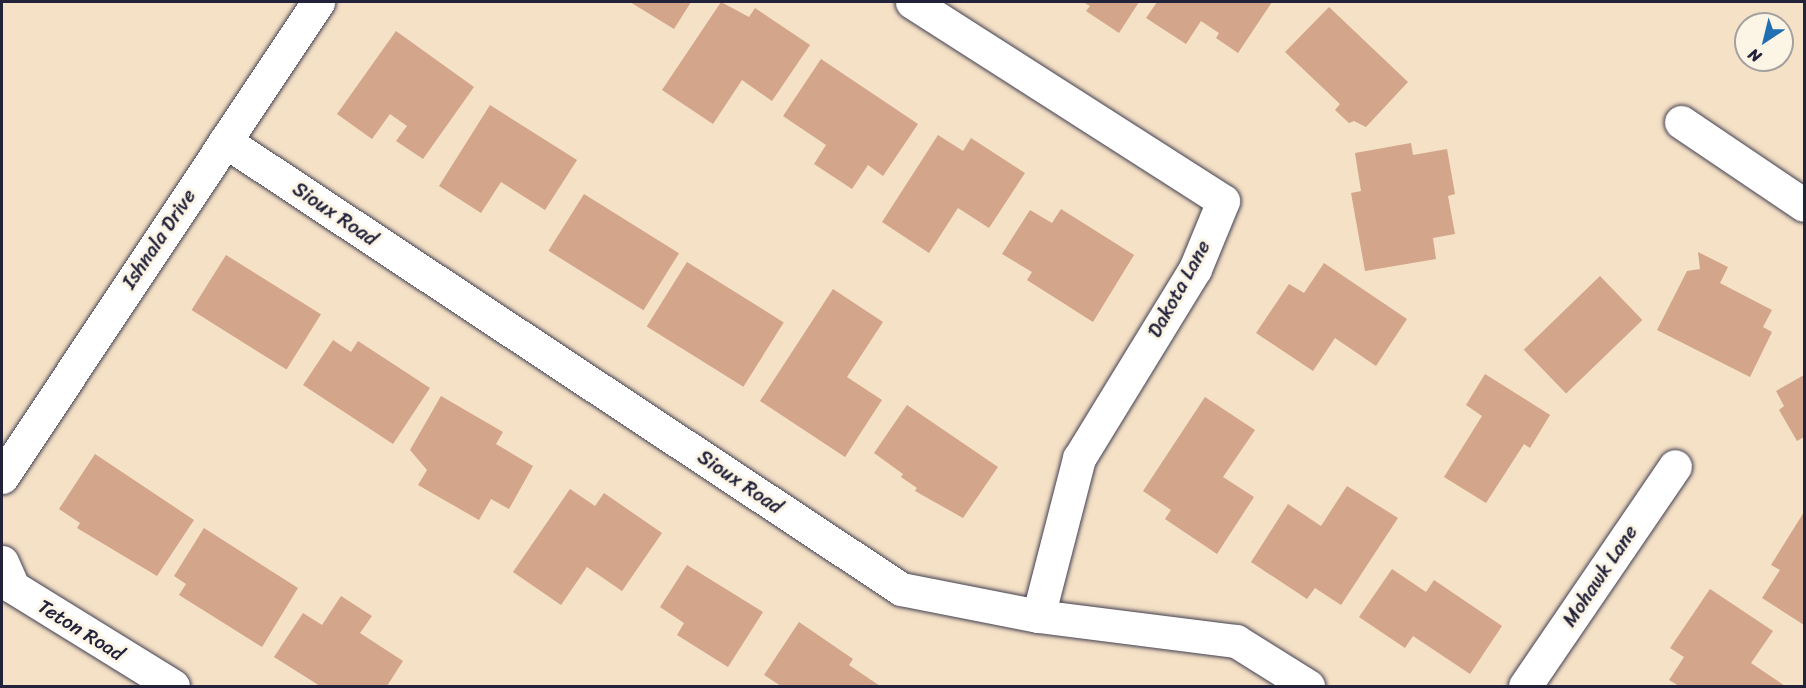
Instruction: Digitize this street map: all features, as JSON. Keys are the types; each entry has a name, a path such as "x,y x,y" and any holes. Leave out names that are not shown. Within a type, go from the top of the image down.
{"street":[{"name":"Ishnala Drive","path":"2,477 318,2"},
{"name":"Dakota Lane","path":"912,2 1223,201 1195,269 1079,458 1038,616"},
{"path":"1681,122 1804,205"},
{"name":"Sioux Road","path":"225,141 901,589 1038,616 1236,641 1308,687"},
{"name":"Mohawk Lane","path":"1525,687 1675,466"},
{"name":"Teton Road","path":"2,562 13,587 173,687"}],"building":[{"path":"630,2 691,2 674,29"},
{"path":"721,2 749,17 755,8 810,45 772,101 742,80 713,124 662,90"},
{"path":"1083,2 1139,2 1119,33 1086,11 1090,6"},
{"path":"1157,2 1272,2 1238,53 1216,38 1219,33 1201,21 1186,44 1146,18"},
{"path":"1329,7 1408,82 1366,127 1354,121 1349,123 1335,110 1340,104 1285,52"},
{"path":"396,31 474,87 423,159 396,141 407,126 390,114 372,139 337,114"},
{"path":"821,59 918,124 883,176 868,165 852,189 814,164 826,145 783,116"},
{"path":"490,105 577,160 545,210 501,182 481,213 439,186"},
{"path":"938,135 963,151 971,138 1025,173 989,228 958,208 929,253 882,222"},
{"path":"1411,143 1413,155 1447,149 1455,194 1448,196 1455,234 1433,238 1436,259 1365,271 1351,193 1361,191 1355,153"},
{"path":"584,194 679,253 643,310 548,251"},
{"path":"1061,209 1134,255 1093,322 1027,280 1032,272 1002,254 1030,210 1052,223"},
{"path":"1698,252 1728,267 1720,283 1772,310 1763,327 1772,332 1750,377 1657,330 1687,271 1700,269"},
{"path":"226,255 321,314 287,369 192,310"},
{"path":"687,262 784,322 743,387 647,326"},
{"path":"1324,263 1407,319 1376,366 1335,338 1313,371 1256,333 1289,284 1304,293"},
{"path":"1600,276 1642,320 1566,394 1524,350"},
{"path":"833,289 883,322 847,377 882,400 845,457 760,401"},
{"path":"333,340 351,352 358,341 430,388 393,444 303,385"},
{"path":"1485,374 1550,415 1530,448 1524,444 1486,503 1444,477 1482,416 1466,405"},
{"path":"1804,375 1804,437 1797,441 1779,410 1784,406 1776,391"},
{"path":"441,396 503,432 496,444 533,466 509,509 491,499 479,520 418,485 427,470 410,450"},
{"path":"1205,397 1255,430 1223,477 1254,497 1217,554 1165,519 1171,510 1143,491"},
{"path":"907,405 998,467 963,518 915,491 917,488 901,477 903,474 874,453"},
{"path":"95,454 194,520 157,576 77,528 80,523 59,509"},
{"path":"1347,486 1398,518 1341,605 1315,588 1307,599 1251,562 1288,504 1321,526"},
{"path":"570,489 595,506 604,493 662,533 622,591 587,567 561,605 513,572"},
{"path":"1804,512 1804,625 1762,598 1780,570 1771,565"},
{"path":"204,528 298,588 262,647 179,595 186,584 174,576"},
{"path":"687,565 763,612 728,667 677,635 684,623 660,607"},
{"path":"1392,569 1426,592 1434,580 1502,626 1470,674 1413,636 1405,648 1359,617"},
{"path":"1710,589 1773,631 1751,663 1785,686 1679,686 1669,680 1684,657 1670,648"},
{"path":"341,596 372,616 360,633 403,661 387,686 320,686 274,657 303,613 322,625"},
{"path":"799,622 853,659 849,665 880,686 781,686 764,675"}]}
